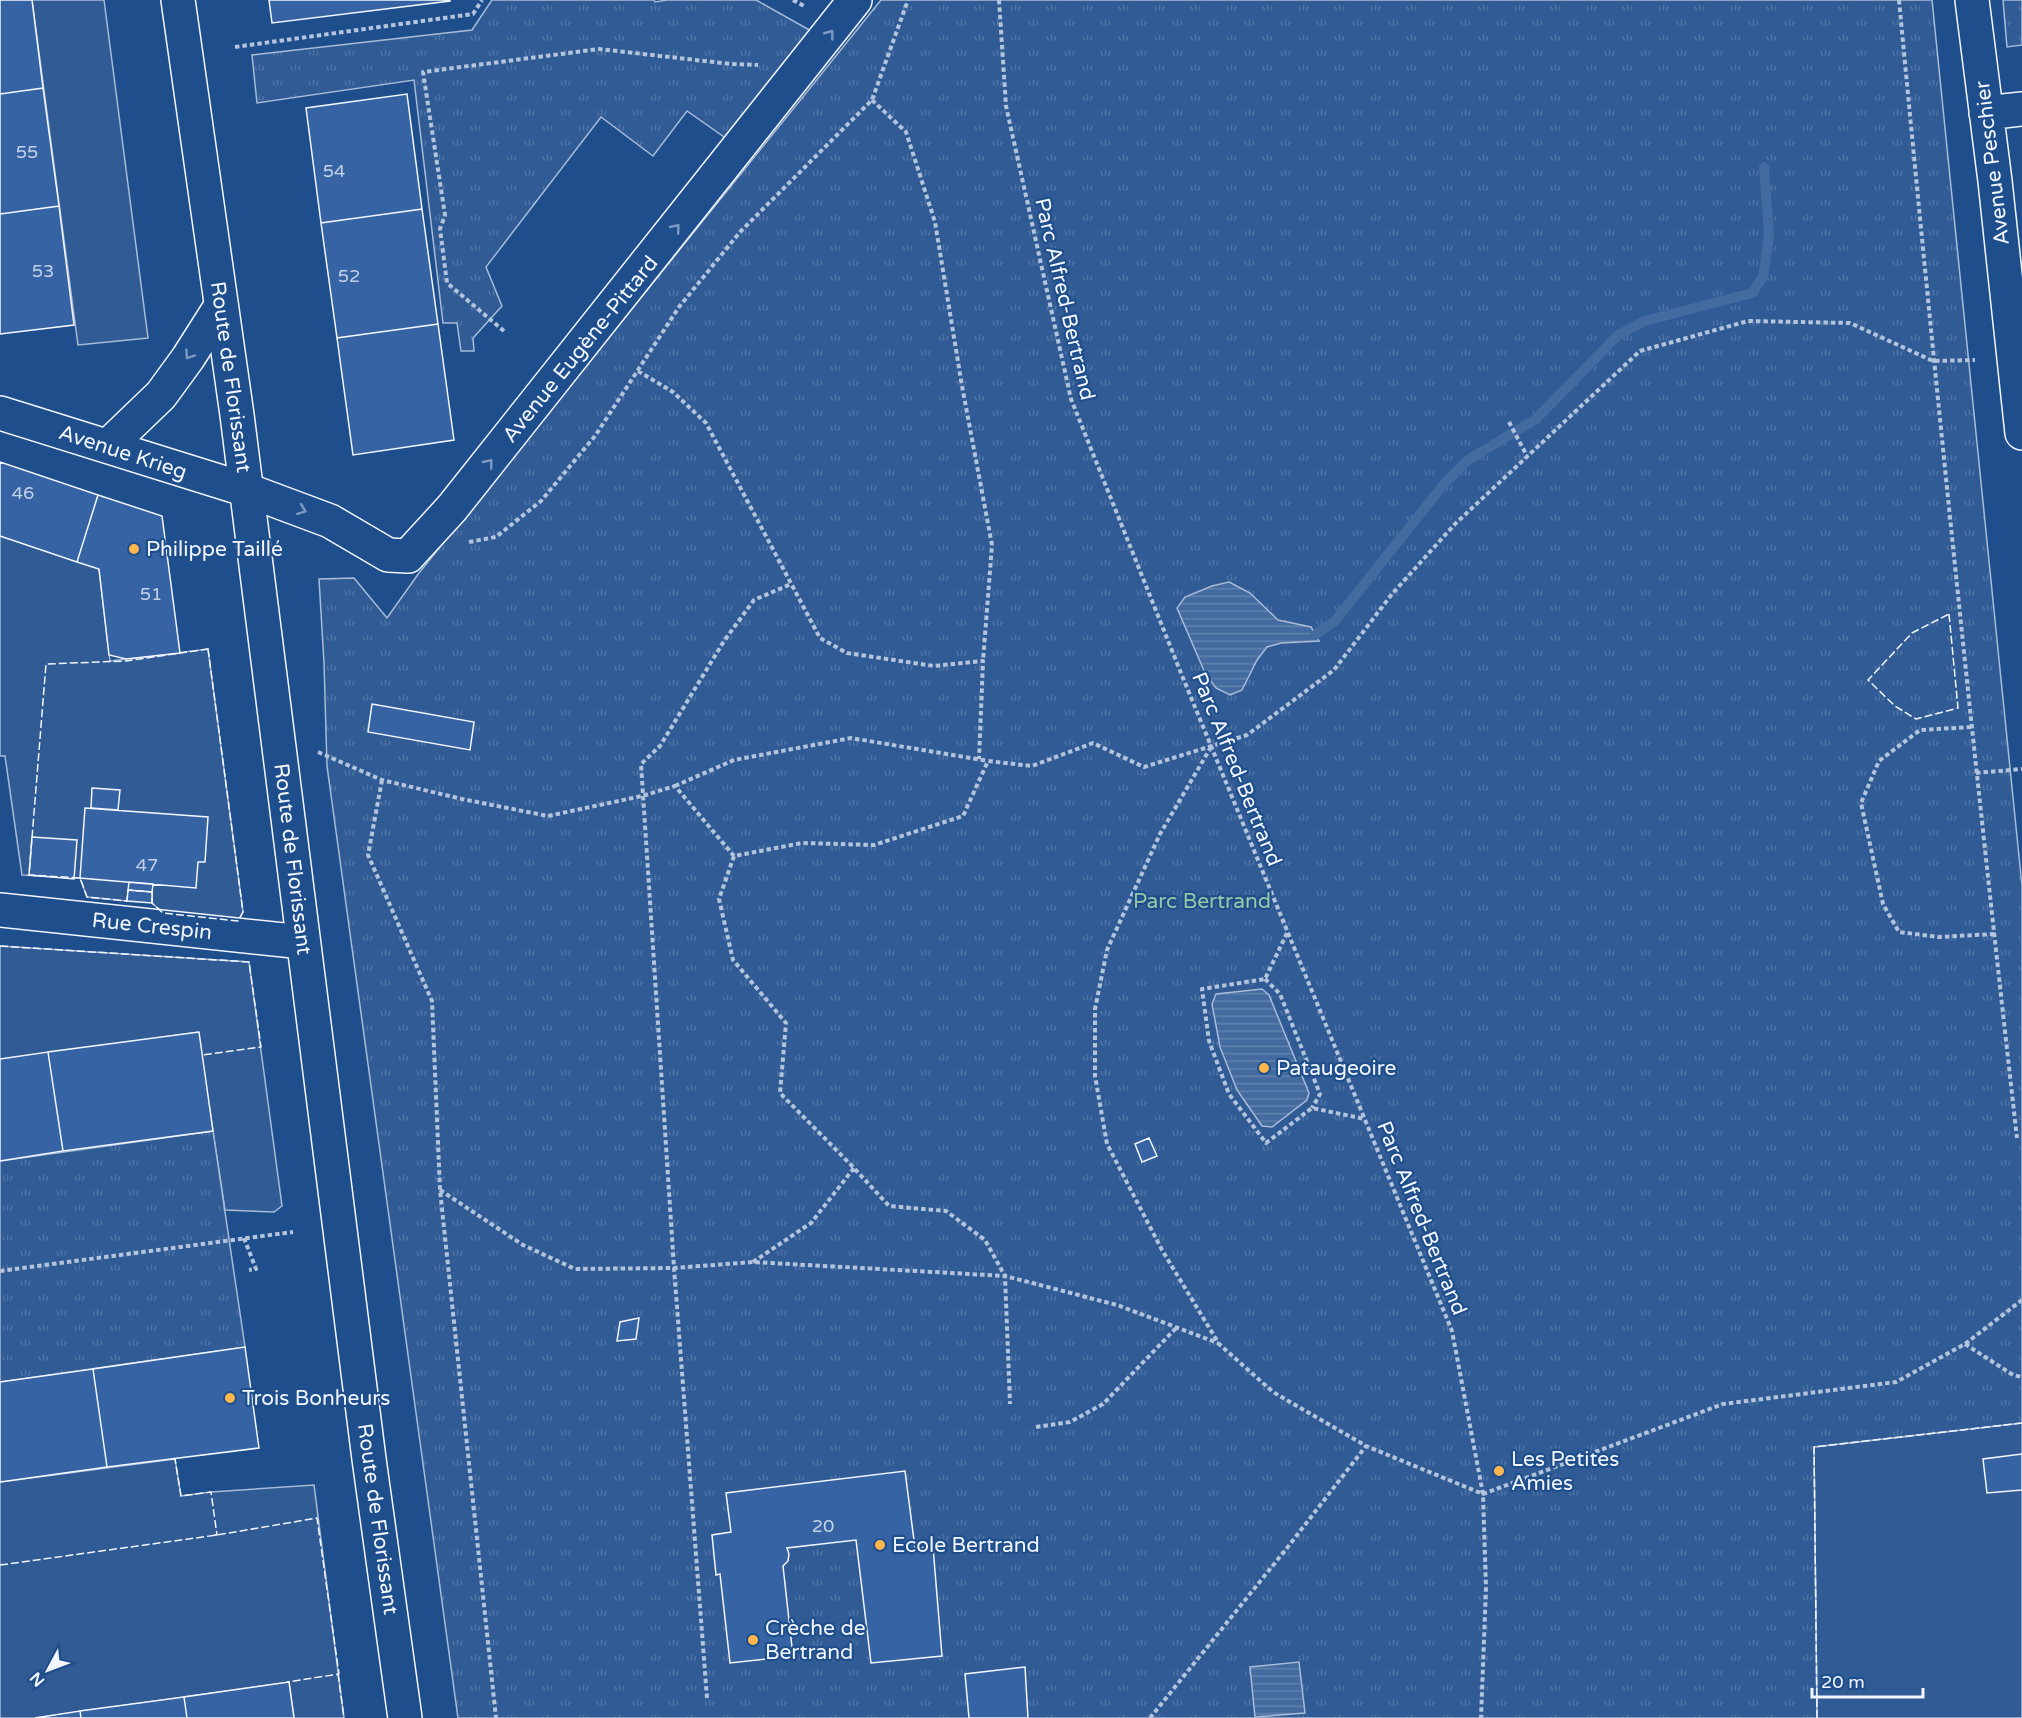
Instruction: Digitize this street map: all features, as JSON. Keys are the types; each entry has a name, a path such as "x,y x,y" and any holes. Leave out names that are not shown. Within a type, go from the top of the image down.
{"street":[{"name":"Route de Florissant","path":"178,0 247,490 303,942 405,1718"},
{"name":"Avenue Eugène-Pittard","path":"247,490 330,521 388,555 408,556 452,508 504,444 855,0"},
{"name":"Avenue Peschier","path":"1972,0 2022,434"},
{"path":"1986,113 2022,109"},
{"path":"108,446 161,395 221,306"},
{"name":"Avenue Krieg","path":"0,413 247,490"},
{"name":"Rue Crespin","path":"0,910 303,942"}],"path":[{"path":"235,46 472,14 482,0"},
{"path":"424,538 460,545 496,537 541,501 595,436 680,307 740,232 872,100 908,0"},
{"name":"Parc Alfred-Bertrand","path":"999,0 1006,106 1071,399 1452,1331 1483,1494 1486,1588 1481,1718"},
{"path":"1899,0 1933,361 2017,1138"},
{"path":"504,331 447,283 440,230 445,215 423,72 599,49 731,64 762,65"},
{"path":"872,100 906,132 935,222 962,386 992,545 983,661 979,759"},
{"path":"318,752 382,780 462,800 548,816 642,796 675,786 734,760 851,738 1032,766 1093,743 1144,767 1247,735 1334,670 1392,594 1455,524 1640,351 1748,321 1850,323 1933,361 1975,360"},
{"path":"638,371 673,392 706,423 820,638 847,653 934,666 983,661"},
{"path":"1509,422 1527,456"},
{"path":"707,1698 641,764 660,746 730,633 754,600 791,584"},
{"path":"1971,727 1920,730 1879,761 1861,802 1883,904 1899,932 1939,937 1994,934"},
{"path":"1212,747 1160,834 1107,950 1095,1009 1095,1077 1107,1144 1162,1250 1219,1344 1273,1392 1366,1446 1483,1494 1723,1404 1896,1382 1965,1344 2022,1300"},
{"path":"734,856 802,843 874,845 963,816 988,761"},
{"path":"1976,773 2022,769"},
{"path":"382,780 368,855 432,1001 440,1190 496,1718"},
{"path":"675,786 734,856"},
{"path":"734,856 720,899 733,960 786,1023 780,1093 889,1206 946,1211 985,1240 1005,1276 1010,1404"},
{"path":"1265,979 1288,932"},
{"path":"1265,979 1280,994 1320,1094 1312,1108 1266,1143 1229,1094 1209,1041 1202,989 1265,979"},
{"path":"1312,1108 1365,1119"},
{"path":"753,1262 811,1223 854,1168"},
{"path":"440,1190 523,1245 575,1269 675,1268 753,1262 1005,1276 1117,1305 1219,1344"},
{"path":"0,1271 293,1232"},
{"path":"244,1238 256,1269 249,1270"},
{"path":"1036,1427 1070,1422 1103,1404 1177,1327"},
{"path":"1965,1344 2013,1375 2022,1377"},
{"path":"1150,1718 1366,1446"}],"shaded area":[{"path":"32,0 104,0 148,338 78,345"},
{"path":"0,536 99,569 110,661 208,649 243,912 238,921 163,913 152,903 152,892 129,890 127,901 87,897 80,878 22,875 5,756 0,756"},
{"path":"1229,582 1250,593 1278,620 1311,627 1319,641 1281,643 1267,647 1257,660 1242,690 1230,695 1216,688 1205,673 1177,608 1185,597"},
{"path":"0,946 249,962 282,1206 274,1212 225,1210 198,1032 0,1060"},
{"name":"Pataugeoire","path":"1262,989 1269,995 1309,1093 1307,1100 1272,1127 1262,1126 1237,1090 1220,1047 1212,1004 1216,994"},
{"path":"2022,1423 2022,1718 1817,1718 1814,1447"},
{"path":"175,1459 181,1496 314,1485 344,1718 294,1718 289,1682 35,1718 0,1718 0,1482"},
{"path":"1299,1662 1305,1713 1255,1717 1250,1667"}],"green space":[{"path":"492,0 654,0 655,2 756,0 813,32 727,139 687,111 653,156 601,117 486,267 502,306 473,338 474,351 461,351 457,323 443,323 414,80 257,103 252,55 472,30"},
{"name":"Parc Bertrand","path":"881,0 1932,0 2022,886 2022,1423 1814,1447 1817,1718 458,1718 327,766 319,579 354,578 387,618 419,573"},
{"path":"2003,0 2022,0 2022,45 2007,47"},
{"path":"213,1131 245,1347 0,1382 0,1161"}],"building":[{"path":"0,0 32,0 43,88 0,94"},
{"path":"269,0 450,0 450,1 272,23"},
{"path":"43,88 59,206 0,214 0,94"},
{"path":"407,94 422,209 321,223 306,108"},
{"path":"59,206 74,325 0,334 0,214"},
{"path":"422,209 438,324 337,338 321,223"},
{"path":"438,324 454,440 353,455 337,338"},
{"path":"0,462 98,495 77,562 0,536"},
{"path":"98,495 162,516 180,653 126,659 109,655 99,569 77,562"},
{"path":"372,704 474,722 470,750 368,732"},
{"path":"92,788 120,790 118,810 91,808"},
{"path":"85,808 208,817 205,862 198,862 196,888 80,878"},
{"path":"32,837 77,840 74,879 29,875"},
{"path":"129,882 153,884 152,892 128,890"},
{"path":"128,890 152,892 152,903 127,901"},
{"path":"199,1032 213,1131 63,1151 48,1052"},
{"path":"48,1052 63,1151 0,1161 0,1059"},
{"path":"1149,1138 1157,1156 1142,1162 1135,1144"},
{"path":"639,1318 636,1339 617,1341 620,1322"},
{"path":"245,1347 259,1448 107,1467 93,1369"},
{"path":"93,1369 107,1467 0,1482 0,1382"},
{"path":"2022,1454 2022,1490 1987,1493 1983,1459"},
{"path":"905,1471 915,1548 933,1547 942,1656 871,1663 856,1540 787,1548 788,1561 783,1566 793,1656 730,1663 720,1574 716,1575 712,1535 731,1532 726,1493"},
{"path":"1025,1667 1028,1718 969,1718 965,1674"},
{"path":"289,1682 294,1718 187,1718 184,1697"},
{"path":"184,1697 187,1718 81,1718 80,1711"},
{"path":"80,1711 81,1718 35,1718"}],"waterway":[{"path":"1315,635 1335,621 1444,484 1468,460 1536,419 1618,335 1645,321 1752,293 1763,277 1769,235 1764,167"}],"fence":[{"path":"1949,614 1958,708 1916,719 1895,706 1868,680 1912,633 1949,614"},
{"path":"208,649 243,912 238,921 163,913 152,903 152,892 128,890 127,901 87,897 80,878 29,875 46,664 126,661 208,649"},
{"path":"0,946 249,962 261,1047 202,1055"},
{"path":"1817,1718 1814,1447 2022,1423"},
{"path":"172,1459 175,1459 181,1496 211,1492 217,1535 214,1535"},
{"path":"0,1565 217,1535 317,1518 339,1674 287,1682"},
{"path":"338,1674 344,1718"}],"place":[{"name":"Philippe Taillé","path":"134,549"},
{"name":"Pataugeoire","path":"1264,1068"},
{"name":"Trois Bonheurs","path":"230,1398"},
{"name":"Les Petites Amies","path":"1499,1471"},
{"name":"Ecole Bertrand","path":"880,1545"},
{"name":"Crèche de Bertrand","path":"753,1640"}]}
